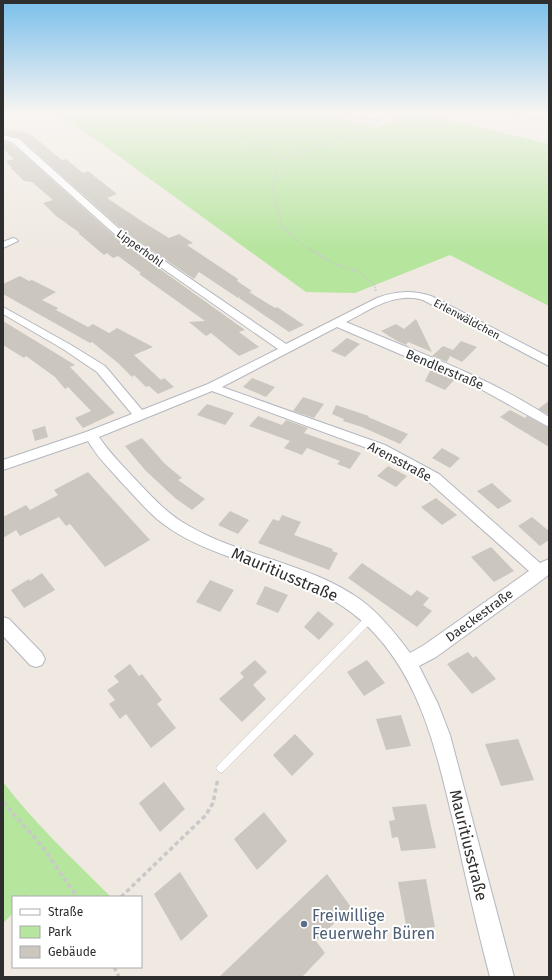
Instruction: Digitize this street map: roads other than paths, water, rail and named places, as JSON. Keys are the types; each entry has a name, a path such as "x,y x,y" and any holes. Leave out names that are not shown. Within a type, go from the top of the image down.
{"street":[{"name":"Lipperhohl","path":"36,159 122,236 286,349"},
{"path":"3,245 13,241"},
{"name":"Erlenwäldchen","path":"338,323 382,300 403,294 421,296 549,362"},
{"path":"3,310 67,347 101,369 140,416"},
{"path":"3,465 91,435 212,387 338,323"},
{"name":"Bendlerstraße","path":"338,323 483,385 528,409 549,423"},
{"name":"Arensstraße","path":"212,387 380,448 434,478 544,569"},
{"name":"Mauritiusstraße","path":"91,435 101,452 151,504 173,523 204,540 324,587 353,604 370,618 392,642 408,663 426,695 446,754 502,977"},
{"name":"Daeckestraße","path":"408,663 430,651 544,569"},
{"path":"3,624 36,659"}],"lane":[{"path":"220,768 370,618"}],"place":[{"name":"Freiwillige Feuerwehr Büren","path":"304,924"}]}
